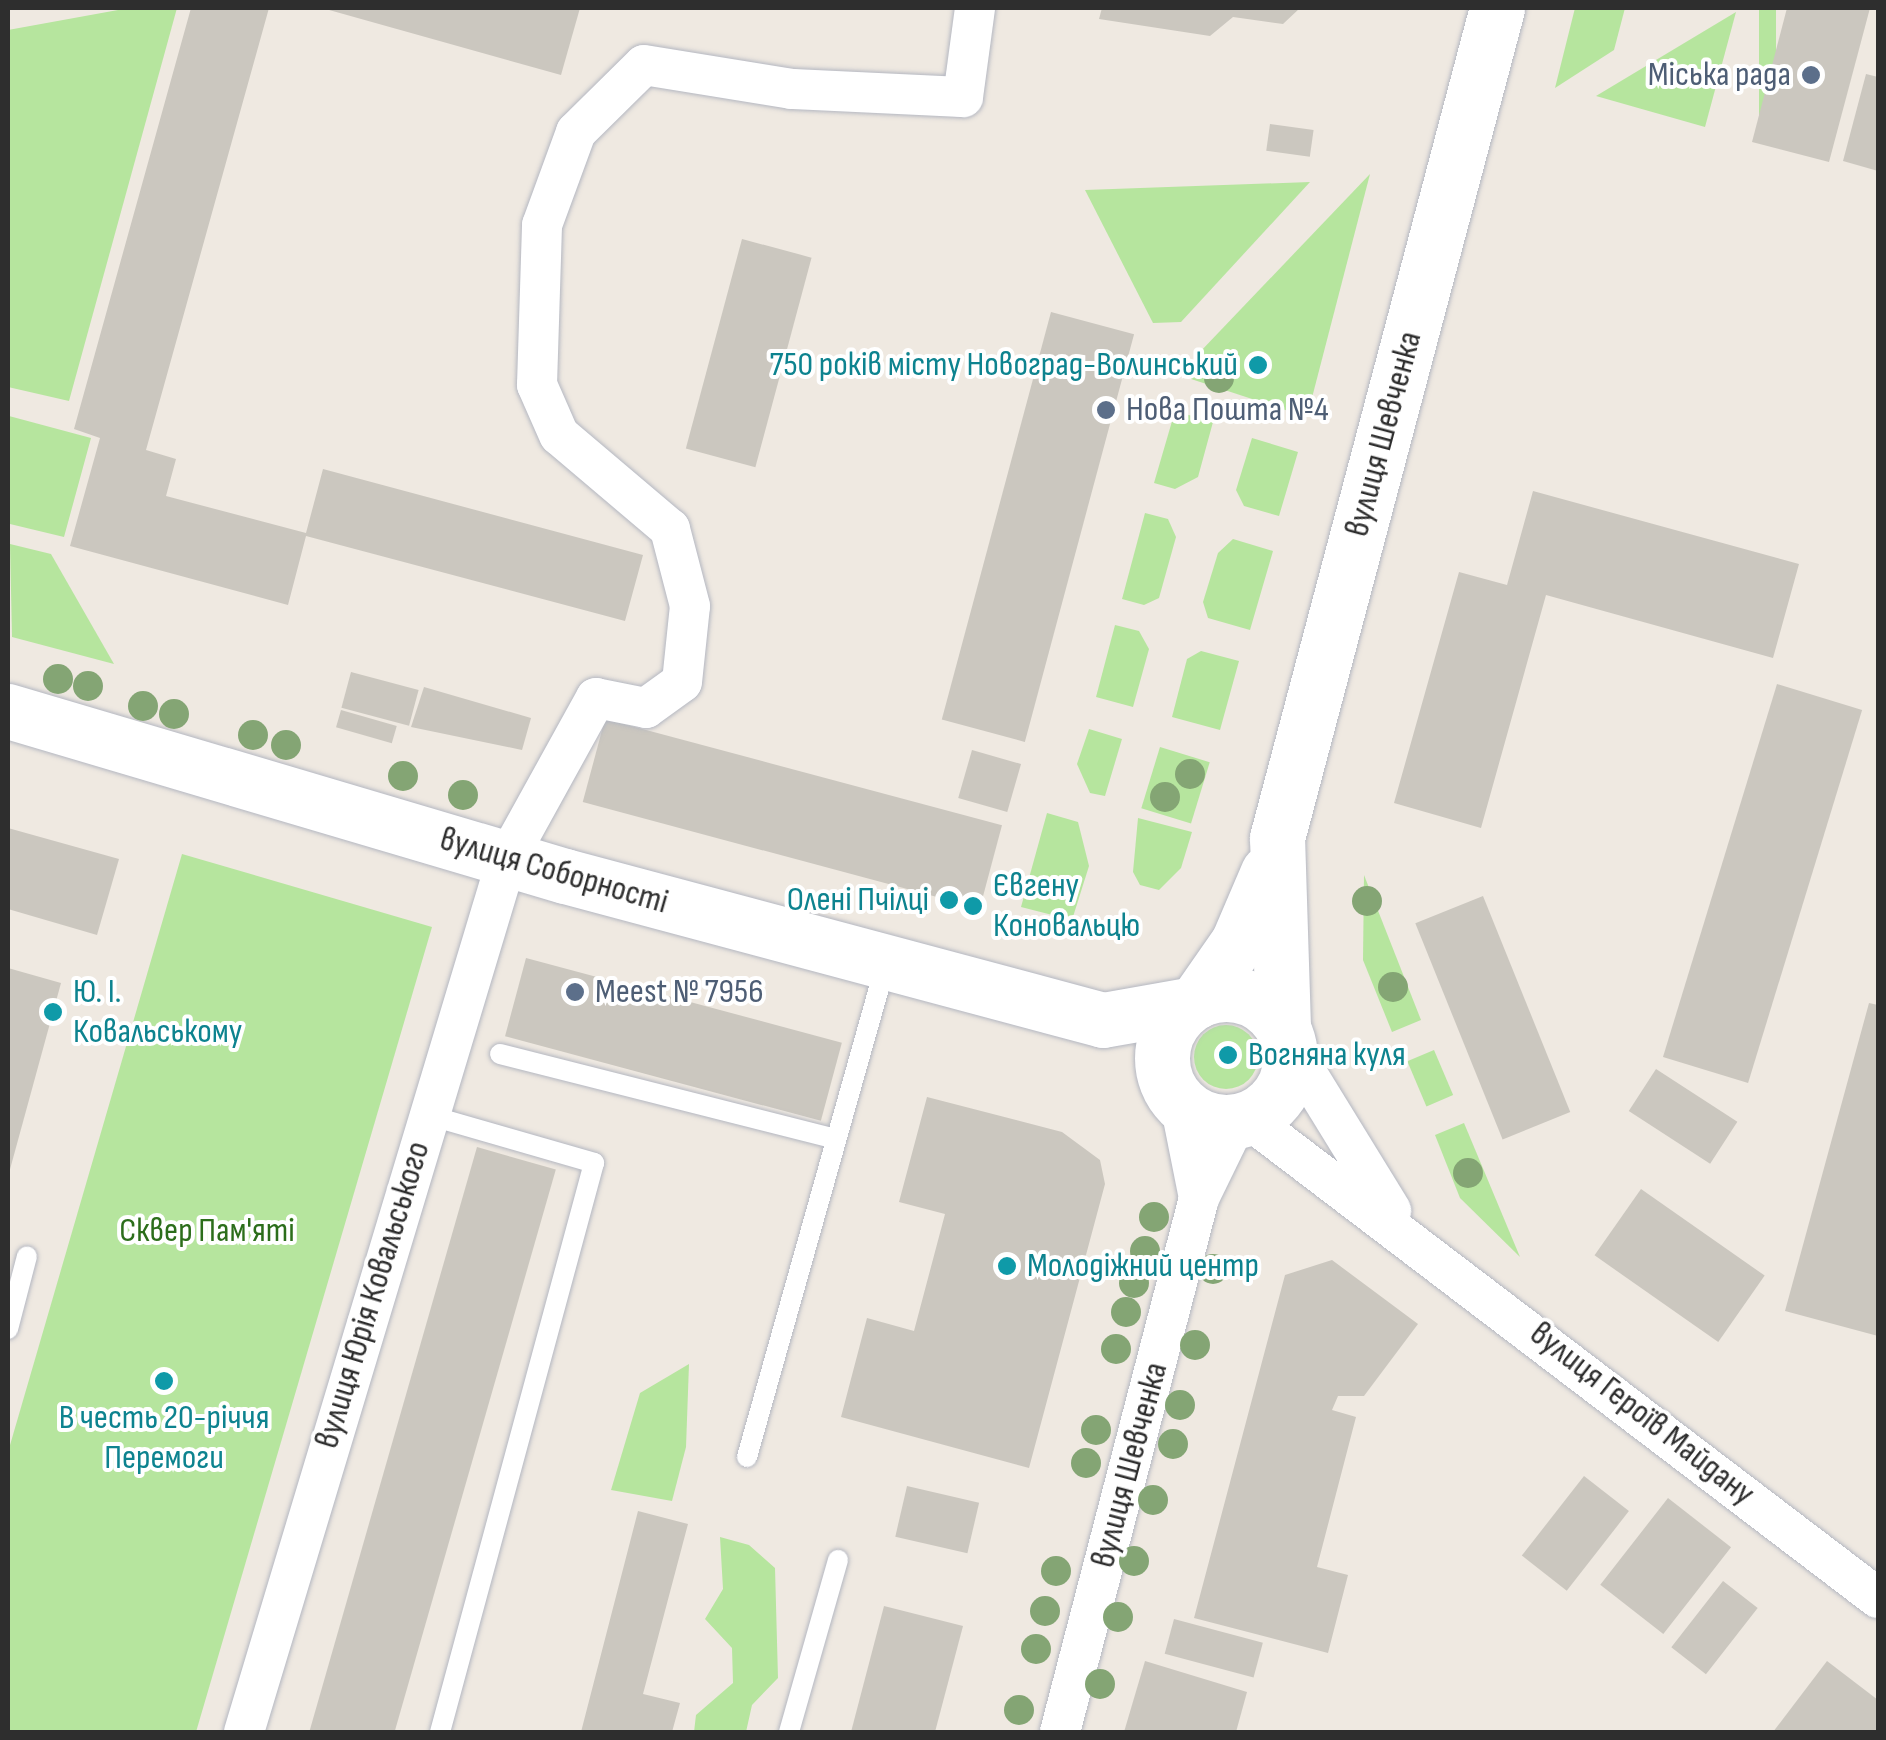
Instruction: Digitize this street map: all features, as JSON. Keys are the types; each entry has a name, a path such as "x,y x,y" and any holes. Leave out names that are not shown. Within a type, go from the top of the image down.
{"street":[{"name":"вулиця Юрія Ковальського","path":"244,1732 508,859 596,698 646,708 682,682 690,606 670,528 559,435 537,385 542,224 576,132 644,66 792,89 963,97 975,8"},
{"name":"вулиця Шевченка","path":"1192,1003 1238,942 1273,860 1497,8"},
{"name":"вулиця Соборності","path":"8,711 508,859 1103,1020 1192,1003"},
{"name":"вулиця Шевченка","path":"1273,860 1287,1037"},
{"path":"1103,1020 1174,1094 1243,1121 1284,1087 1287,1037 1251,998 1192,1003 1164,1042 1174,1094"},
{"name":"вулиця Героїв Майдану","path":"1287,1037 1405,1230"},
{"name":"вулиця Шевченка","path":"1174,1094 1199,1198"},
{"name":"вулиця Шевченка","path":"1060,1732 1199,1198 1243,1121"},
{"name":"вулиця Героїв Майдану","path":"1243,1121 1405,1230 1878,1598"}],"lane":[{"path":"747,1457 886,962"},
{"path":"500,1054 835,1139"},
{"path":"428,1115 594,1163 440,1732"},
{"path":"8,1328 27,1256"},
{"path":"790,1732 838,1560"}],"green space":[{"path":"129,8 177,8 69,401 8,387 8,30"},
{"path":"1575,8 1625,8 1614,50 1555,88"},
{"path":"1759,8 1776,8 1776,141 1759,141"},
{"path":"1736,12 1705,127 1596,96"},
{"path":"1370,174 1307,417 1191,379 1199,353"},
{"path":"1310,182 1181,322 1153,323 1085,190"},
{"path":"1175,411 1213,422 1198,477 1175,489 1154,483"},
{"path":"9,416 91,438 64,537 10,524"},
{"path":"1252,438 1298,452 1279,516 1244,506 1236,490"},
{"path":"1145,513 1168,519 1176,537 1159,598 1144,605 1122,599"},
{"path":"1233,539 1273,551 1250,630 1208,618 1203,602 1218,553"},
{"path":"10,544 51,554 114,664 12,637"},
{"path":"1115,625 1139,631 1149,649 1133,707 1096,697"},
{"path":"1201,651 1239,661 1220,730 1172,717 1187,659"},
{"path":"1089,729 1122,739 1105,796 1090,793 1077,764"},
{"path":"1160,747 1210,762 1191,823 1141,808"},
{"path":"1047,813 1078,822 1089,866 1072,920 1021,907"},
{"path":"1138,818 1192,832 1181,868 1159,890 1140,885 1133,872"},
{"name":"Сквер Пам'яті","path":"182,854 432,927 196,1732 8,1732 8,1452"},
{"path":"1364,875 1421,1020 1392,1032 1363,960"},
{"path":"1226,1025 1249,1034 1258,1057 1249,1080 1226,1089 1203,1080 1194,1057 1203,1034"},
{"path":"1434,1050 1453,1095 1426,1106 1407,1061"},
{"path":"1464,1123 1520,1257 1460,1198 1435,1135"},
{"path":"689,1364 686,1447 672,1501 611,1490 640,1393"},
{"path":"720,1537 749,1545 775,1568 778,1678 752,1705 746,1732 694,1732 696,1715 733,1683 732,1648 705,1619 723,1589"}],"building":[{"path":"191,8 269,8 146,450 176,459 166,496 306,533 323,469 643,555 625,621 306,536 288,605 70,546 100,438 74,429"},
{"path":"322,8 580,8 561,75"},
{"path":"1102,8 1300,8 1283,24 1233,17 1210,36 1099,19"},
{"name":"Міська рада","path":"1787,8 1870,8 1829,162 1752,142"},
{"path":"1866,74 1878,77 1878,171 1843,161"},
{"path":"1270,124 1314,130 1310,157 1266,151"},
{"path":"742,239 812,258 755,467 686,449"},
{"path":"1051,312 1134,334 1025,742 942,720"},
{"path":"1533,491 1799,564 1773,658 1546,595 1481,828 1394,803 1459,572 1507,585"},
{"path":"351,672 419,690 409,726 341,708"},
{"path":"1777,684 1862,710 1748,1083 1663,1057"},
{"path":"424,687 531,718 522,750 411,727"},
{"path":"341,710 397,726 392,743 336,727"},
{"path":"605,719 1002,825 980,908 583,802"},
{"path":"972,750 1021,764 1007,812 958,798"},
{"path":"8,828 119,859 97,935 8,909"},
{"path":"1483,896 1570,1112 1503,1139 1415,923"},
{"path":"526,958 842,1043 821,1121 505,1036"},
{"path":"8,968 61,983 9,1173 8,1173"},
{"path":"1869,1003 1878,1005 1878,1336 1785,1311"},
{"path":"1656,1069 1737,1122 1710,1164 1629,1111"},
{"name":"Молодіжний центр","path":"927,1097 1062,1132 1100,1160 1105,1184 1029,1468 841,1417 867,1318 914,1331 945,1214 899,1202"},
{"path":"477,1147 556,1170 395,1732 309,1731"},
{"path":"1641,1189 1765,1276 1718,1342 1595,1255"},
{"path":"1332,1260 1418,1324 1364,1396 1338,1396 1332,1410 1356,1417 1317,1567 1348,1575 1328,1653 1194,1618 1285,1275"},
{"path":"1584,1476 1629,1511 1567,1591 1522,1556"},
{"path":"907,1486 979,1503 967,1553 895,1537"},
{"path":"1668,1498 1731,1547 1663,1634 1600,1585"},
{"path":"638,1511 688,1524 643,1694 680,1703 672,1732 581,1732"},
{"path":"1723,1581 1758,1608 1706,1674 1671,1647"},
{"path":"884,1606 963,1626 935,1732 851,1732"},
{"path":"1174,1619 1263,1643 1254,1678 1165,1654"},
{"path":"1145,1661 1247,1692 1236,1732 1124,1732"},
{"path":"1827,1661 1878,1700 1878,1732 1773,1732"}],"place":[{"name":"Міська рада","path":"1811,75"},
{"name":"750 років місту Новоград-Волинський","path":"1258,365"},
{"name":"Нова Пошта №4","path":"1106,410"},
{"name":"Олені Пчілці","path":"949,900"},
{"name":"Євгену Коновальцю","path":"973,906"},
{"name":"Meest № 7956","path":"575,992"},
{"name":"Ю. І. Ковальському","path":"53,1012"},
{"name":"Вогняна куля","path":"1228,1055"},
{"name":"Молодіжний центр","path":"1007,1266"},
{"name":"В честь 20-річчя Перемоги","path":"164,1381"}]}
